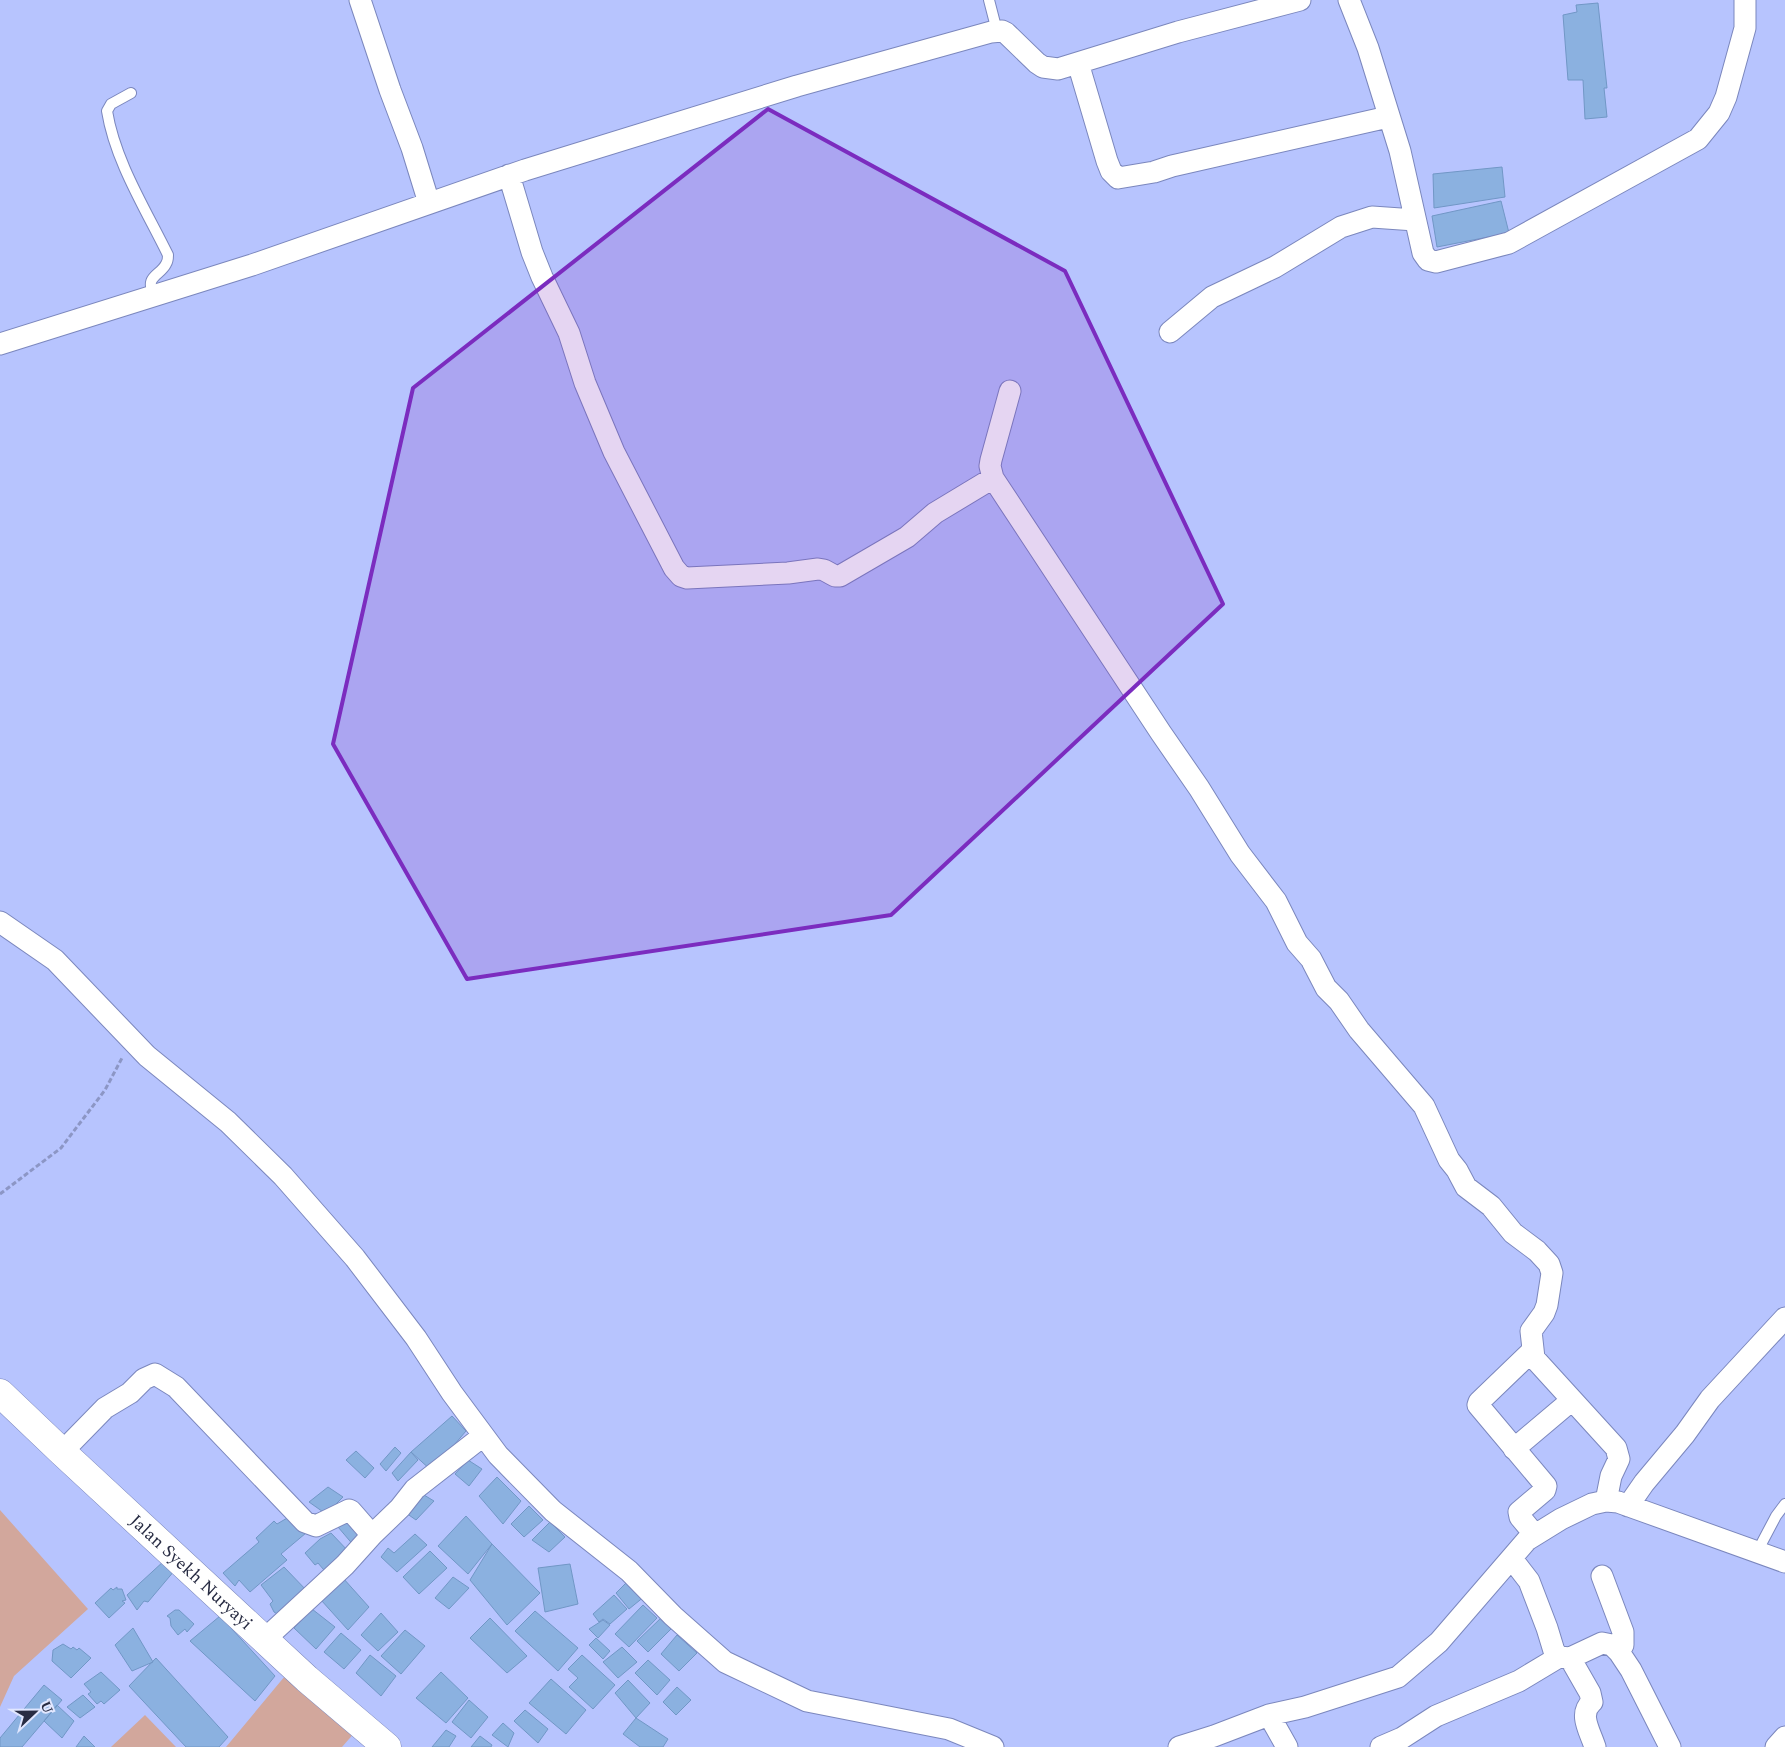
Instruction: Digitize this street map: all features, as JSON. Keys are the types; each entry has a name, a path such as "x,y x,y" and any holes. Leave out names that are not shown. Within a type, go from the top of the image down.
{"main road":[{"name":"Jalan Syekh Nuryayi","path":"0,1393 307,1679 387,1747"}],"street":[{"path":"360,0 430,203"},
{"path":"0,344 252,265 509,175 797,86 997,31 1006,33 1043,67 1058,69 1178,32 1300,0"},
{"path":"1349,0 1368,48 1400,151 1423,253 1432,262 1509,243 1698,139 1719,113 1726,97 1745,28 1745,0"},
{"path":"1078,63 1107,161 1111,171 1118,178 1154,172 1172,166 1388,117"},
{"path":"509,175 538,268 569,333 585,383 614,452 655,535 674,568 681,576 687,578 778,574 818,569 835,576 840,576 907,536 934,513 992,478"},
{"path":"1170,332 1212,297 1275,267 1341,227 1372,217 1415,220"},
{"path":"1010,391 991,460 992,478 1199,788 1240,854 1276,901 1298,943 1312,962 1326,988 1337,998 1359,1030 1424,1106 1449,1160 1466,1187 1491,1206 1502,1217 1513,1233 1541,1255 1549,1264 1552,1273 1547,1305 1532,1331 1532,1350 1534,1358 1616,1448 1619,1456 1607,1492 1606,1501"},
{"path":"2,926 55,960 147,1056 228,1122 283,1176 356,1258 405,1323 478,1440 498,1455 553,1511 629,1571 673,1616 725,1662 807,1701 949,1730 994,1747"},
{"path":"1628,1506 1710,1399 1785,1318"},
{"path":"1532,1350 1478,1403 1479,1407 1514,1450 1546,1486 1545,1490 1519,1512 1520,1517 1535,1535"},
{"path":"62,1452 105,1408 130,1393 144,1379 155,1374 176,1387 305,1522 316,1526 349,1510 372,1534"},
{"path":"1514,1450 1572,1400"},
{"path":"265,1639 345,1565 372,1534 400,1508 415,1489 478,1440"},
{"path":"1179,1747 1214,1736 1276,1728 1305,1707 1398,1677 1439,1642 1527,1540 1592,1504 1606,1501 1618,1502 1784,1563"},
{"path":"1512,1559 1529,1581 1554,1651 1564,1657 1590,1693 1592,1702 1586,1707 1584,1716 1595,1747"},
{"path":"1602,1576 1624,1632 1620,1652"},
{"path":"1381,1747 1402,1738 1436,1716 1519,1680 1564,1657 1602,1643 1612,1645 1620,1652 1632,1670 1670,1747"},
{"path":"1776,1747 1785,1737"}],"lane":[{"path":"990,0 997,31"},
{"path":"132,93 111,104 107,111 110,126 128,173 168,255 166,265 152,279 150,289 154,295"},
{"path":"1757,1552 1776,1516 1785,1504"}],"path":[{"path":"0,1194 61,1148 105,1090 131,1039"}],"highlighted area":[{"path":"768,109 1065,271 1223,604 891,915 467,979 333,744 413,388"}],"shaded area":[{"path":"0,1510 88,1609 14,1676 0,1707"},
{"path":"290,1670 356,1731 342,1747 226,1747"},
{"path":"145,1715 176,1747 111,1747"}],"building":[{"path":"1598,3 1607,88 1604,88 1607,117 1585,119 1583,80 1568,80 1563,15 1577,12 1576,5"},
{"path":"1502,167 1505,197 1434,208 1433,174"},
{"path":"1501,201 1509,233 1437,247 1432,216"},
{"path":"452,1416 466,1431 432,1471 411,1452"},
{"path":"395,1447 401,1453 386,1471 380,1464"},
{"path":"356,1451 374,1468 365,1478 346,1460"},
{"path":"411,1452 418,1460 398,1481 392,1473"},
{"path":"468,1460 482,1469 469,1486 455,1474"},
{"path":"497,1477 521,1501 503,1524 479,1496"},
{"path":"328,1487 343,1497 326,1514 309,1502"},
{"path":"424,1495 434,1501 416,1520 406,1513"},
{"path":"529,1506 543,1520 524,1537 511,1524"},
{"path":"294,1514 306,1533 281,1554 287,1560 250,1592 239,1580 235,1586 223,1573 259,1542 256,1538 274,1521 277,1524"},
{"path":"350,1514 362,1531 355,1547 338,1527"},
{"path":"466,1516 492,1544 468,1574 438,1546"},
{"path":"550,1522 565,1537 549,1552 532,1540"},
{"path":"331,1533 350,1553 329,1576 318,1563 315,1565 305,1553 320,1539"},
{"path":"415,1534 427,1545 397,1572 381,1557 388,1548 394,1553"},
{"path":"492,1544 540,1593 507,1625 470,1580"},
{"path":"430,1551 447,1568 419,1594 403,1577"},
{"path":"165,1560 175,1570 148,1602 144,1601 137,1610 127,1595"},
{"path":"570,1564 578,1604 545,1612 538,1568"},
{"path":"284,1567 309,1593 282,1617 274,1612 270,1604 273,1601 261,1585"},
{"path":"453,1577 469,1588 449,1609 435,1598"},
{"path":"343,1578 369,1607 348,1630 321,1600"},
{"path":"629,1580 645,1596 629,1609 616,1593"},
{"path":"117,1587 117,1589 122,1589 126,1600 122,1601 125,1603 109,1618 95,1603 111,1588 113,1590"},
{"path":"614,1595 627,1609 610,1624 603,1619 599,1622 593,1614"},
{"path":"643,1605 657,1618 629,1647 615,1634"},
{"path":"312,1609 335,1627 316,1649 294,1628"},
{"path":"175,1610 179,1610 194,1624 187,1632 185,1629 178,1635 171,1626 170,1618 167,1616"},
{"path":"535,1611 578,1648 558,1671 515,1631"},
{"path":"381,1613 398,1632 378,1651 361,1635"},
{"path":"220,1616 275,1676 255,1701 190,1641"},
{"path":"662,1617 672,1628 648,1652 637,1641"},
{"path":"490,1618 527,1656 507,1673 470,1638"},
{"path":"603,1620 610,1625 598,1638 589,1629"},
{"path":"133,1628 153,1662 132,1671 115,1645"},
{"path":"405,1630 425,1646 401,1674 381,1656"},
{"path":"341,1633 361,1650 344,1669 324,1652"},
{"path":"677,1635 697,1653 679,1671 661,1654"},
{"path":"596,1638 610,1651 603,1659 589,1645"},
{"path":"63,1644 71,1649 73,1647 77,1650 79,1648 91,1658 71,1678 52,1661 53,1650"},
{"path":"622,1647 637,1662 618,1678 603,1662"},
{"path":"370,1655 396,1676 381,1696 356,1673"},
{"path":"582,1655 615,1685 593,1709 569,1687 578,1678 568,1669"},
{"path":"156,1658 228,1737 219,1747 186,1747 129,1686"},
{"path":"648,1660 670,1680 657,1695 635,1673"},
{"path":"101,1672 120,1690 104,1704 101,1701 97,1704 88,1694 91,1692 84,1684"},
{"path":"441,1672 468,1698 446,1723 416,1698"},
{"path":"551,1679 586,1710 566,1734 529,1703"},
{"path":"628,1680 650,1703 636,1718 615,1693"},
{"path":"44,1685 62,1700 22,1747 0,1747 0,1738"},
{"path":"677,1687 691,1700 676,1715 663,1702"},
{"path":"83,1695 95,1707 80,1718 67,1707"},
{"path":"469,1700 488,1717 471,1738 452,1722"},
{"path":"57,1705 74,1721 62,1738 44,1721"},
{"path":"525,1710 548,1729 538,1743 514,1721"},
{"path":"636,1718 668,1739 663,1747 640,1747 623,1734"},
{"path":"503,1723 514,1733 508,1747 492,1735"},
{"path":"446,1730 456,1736 449,1747 432,1747"},
{"path":"84,1736 95,1747 76,1747"},
{"path":"480,1736 492,1745 491,1747 471,1747"}]}
